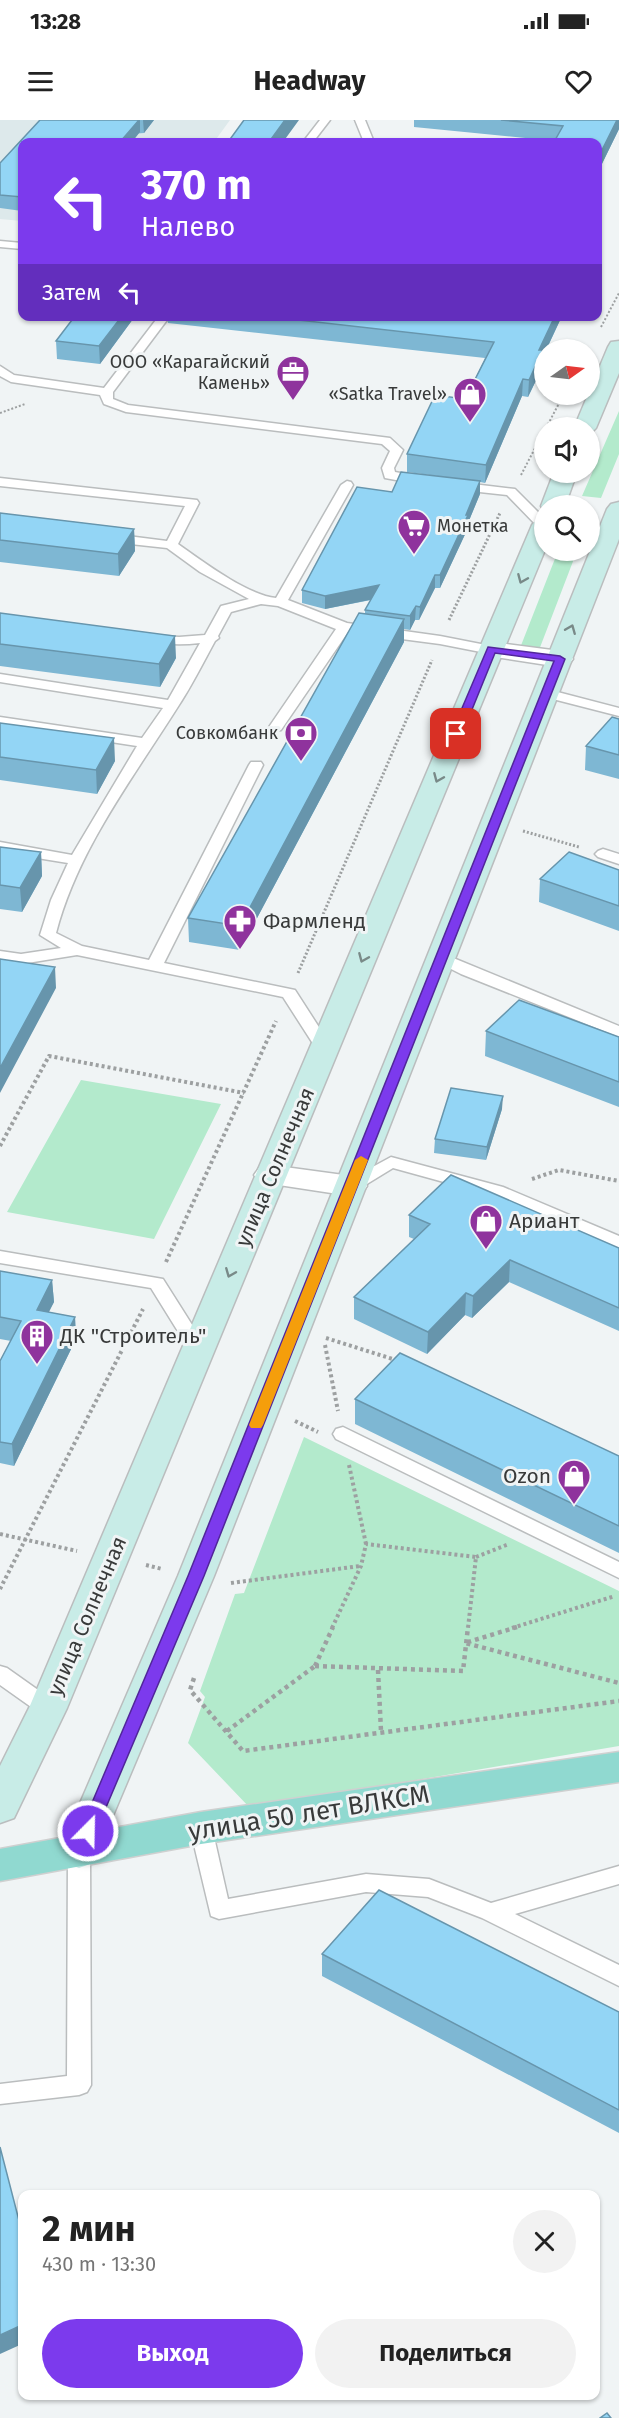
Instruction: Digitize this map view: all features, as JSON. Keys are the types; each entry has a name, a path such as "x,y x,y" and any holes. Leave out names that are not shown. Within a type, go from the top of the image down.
{"main road":[{"path":"590,417 619,347"},
{"path":"79,1852 196,1576 619,509"},
{"name":"улица Солнечная","path":"0,1807 48,1708 534,549"},
{"name":"улица 50 лет ВЛКСМ","path":"0,1865 201,1828 619,1767"}],"street":[{"path":"491,650 560,659"},
{"path":"270,1175 351,1186"}],"lane":[{"path":"311,138 325,120"},
{"path":"360,120 367,138"},
{"path":"0,244 18,246"},
{"path":"161,321 107,392 108,401 126,408 386,441 397,450 388,468 389,475 439,484 511,492 534,515"},
{"path":"0,370 10,378 107,392"},
{"path":"0,482 193,503 171,545"},
{"path":"280,602 346,485"},
{"path":"103,537 171,545 205,569 261,600"},
{"path":"325,1049 289,993 77,950 48,934 55,906 76,860 145,743 172,705 212,638 226,609 261,600 280,602 344,627 440,640 491,650"},
{"path":"276,727 344,627"},
{"path":"145,637 179,641 212,638"},
{"path":"0,678 172,705"},
{"path":"546,693 619,712"},
{"path":"0,721 145,743"},
{"path":"154,966 256,765"},
{"path":"0,848 76,860"},
{"path":"603,854 619,859"},
{"path":"0,956 21,959 77,950"},
{"path":"441,958 466,971 619,1032"},
{"path":"351,1186 391,1162 497,1191 619,1243"},
{"path":"0,1257 157,1283 199,1350"},
{"path":"343,1434 619,1571"},
{"path":"0,1674 48,1708"},
{"path":"201,1828 219,1910 366,1883 429,1888 490,1912 619,1976"},
{"path":"0,2094 79,2085 79,1852"},
{"path":"490,1912 619,1875"}],"path":[{"path":"599,331 619,293"},
{"path":"511,492 534,449"},
{"path":"0,1589 157,1283 289,993 440,640 504,504"},
{"path":"522,831 603,854"},
{"path":"0,1146 49,1056 244,1093"},
{"path":"497,1191 559,1170 619,1180"},
{"path":"323,1337 403,1362"},
{"path":"226,1731 315,1666 361,1566 366,1544 476,1557 517,1541"},
{"path":"315,1666 378,1670 463,1671 476,1557"},
{"path":"465,1643 619,1595"},
{"path":"465,1643 619,1683"},
{"path":"378,1670 381,1731"},
{"path":"243,1751 619,1701"}],"shaded area":[{"path":"0,120 230,120 217,138 18,138 18,221 0,219"}],"green space":[{"path":"619,411 619,454 601,498 600,495 582,495 588,483 600,483 600,455"},
{"path":"554,561 573,561 539,650 520,648"},
{"path":"81,1080 221,1104 154,1239 7,1212"},
{"path":"304,1437 619,1591 619,1746 250,1808 188,1743 205,1697 200,1691 235,1594 244,1593"}],"building":[{"path":"40,120 139,120 123,138 23,138"},
{"path":"244,120 285,120 272,138 231,138"},
{"path":"501,120 617,120 602,150 602,138 556,138 563,126"},
{"path":"18,144 18,197 0,195 0,163"},
{"path":"71,321 118,321 99,346 56,341"},
{"path":"307,321 553,321 544,339 534,339 534,369 529,380 523,379 486,465 407,454 435,395 465,399 494,342"},
{"path":"401,472 480,481 466,515 468,515 440,575 435,575 420,607 416,606 410,616 365,610 379,585 325,596 302,590 357,487 392,492"},
{"path":"0,513 134,529 118,554 0,540"},
{"path":"0,613 175,636 159,664 0,644"},
{"path":"359,613 404,619 240,926 188,918"},
{"path":"612,717 619,719 619,755 586,746"},
{"path":"0,723 114,738 96,770 0,757"},
{"path":"0,847 41,852 20,888 0,885"},
{"path":"569,852 619,870 619,906 540,879"},
{"path":"0,959 55,967 0,1068"},
{"path":"519,1000 619,1037 619,1082 486,1031"},
{"path":"451,1088 503,1096 487,1147 435,1139"},
{"path":"451,1175 619,1248 619,1308 510,1260 473,1296 466,1293 428,1332 354,1297 430,1224 409,1215"},
{"name":"ДК \"Строитель\"","path":"0,1271 52,1280 37,1310 75,1317 12,1444 0,1442 0,1361 21,1321 0,1317"},
{"path":"400,1353 619,1456 619,1526 355,1399"},
{"path":"379,1890 619,2012 619,2110 322,1954"},
{"path":"0,2147 18,2217 18,2327 0,2335"},
{"path":"607,2413 611,2418 600,2418"}],"slow traffic":[{"path":"256,1425 361,1160"}],"place":[{"name":"ООО «Карагайский Камень»","path":"293,401"},
{"name":"«Satka Travel»","path":"470,423"},
{"name":"Монетка","path":"414,555"},
{"name":"Совкомбанк","path":"301,762"},
{"name":"Фармленд","path":"240,950"},
{"name":"Ариант","path":"486,1250"},
{"name":"ДК \"Строитель\"","path":"37,1365"},
{"name":"Ozon","path":"574,1505"}],"route":[{"path":"88,1831 196,1576 560,659 491,650 456,734"}]}
